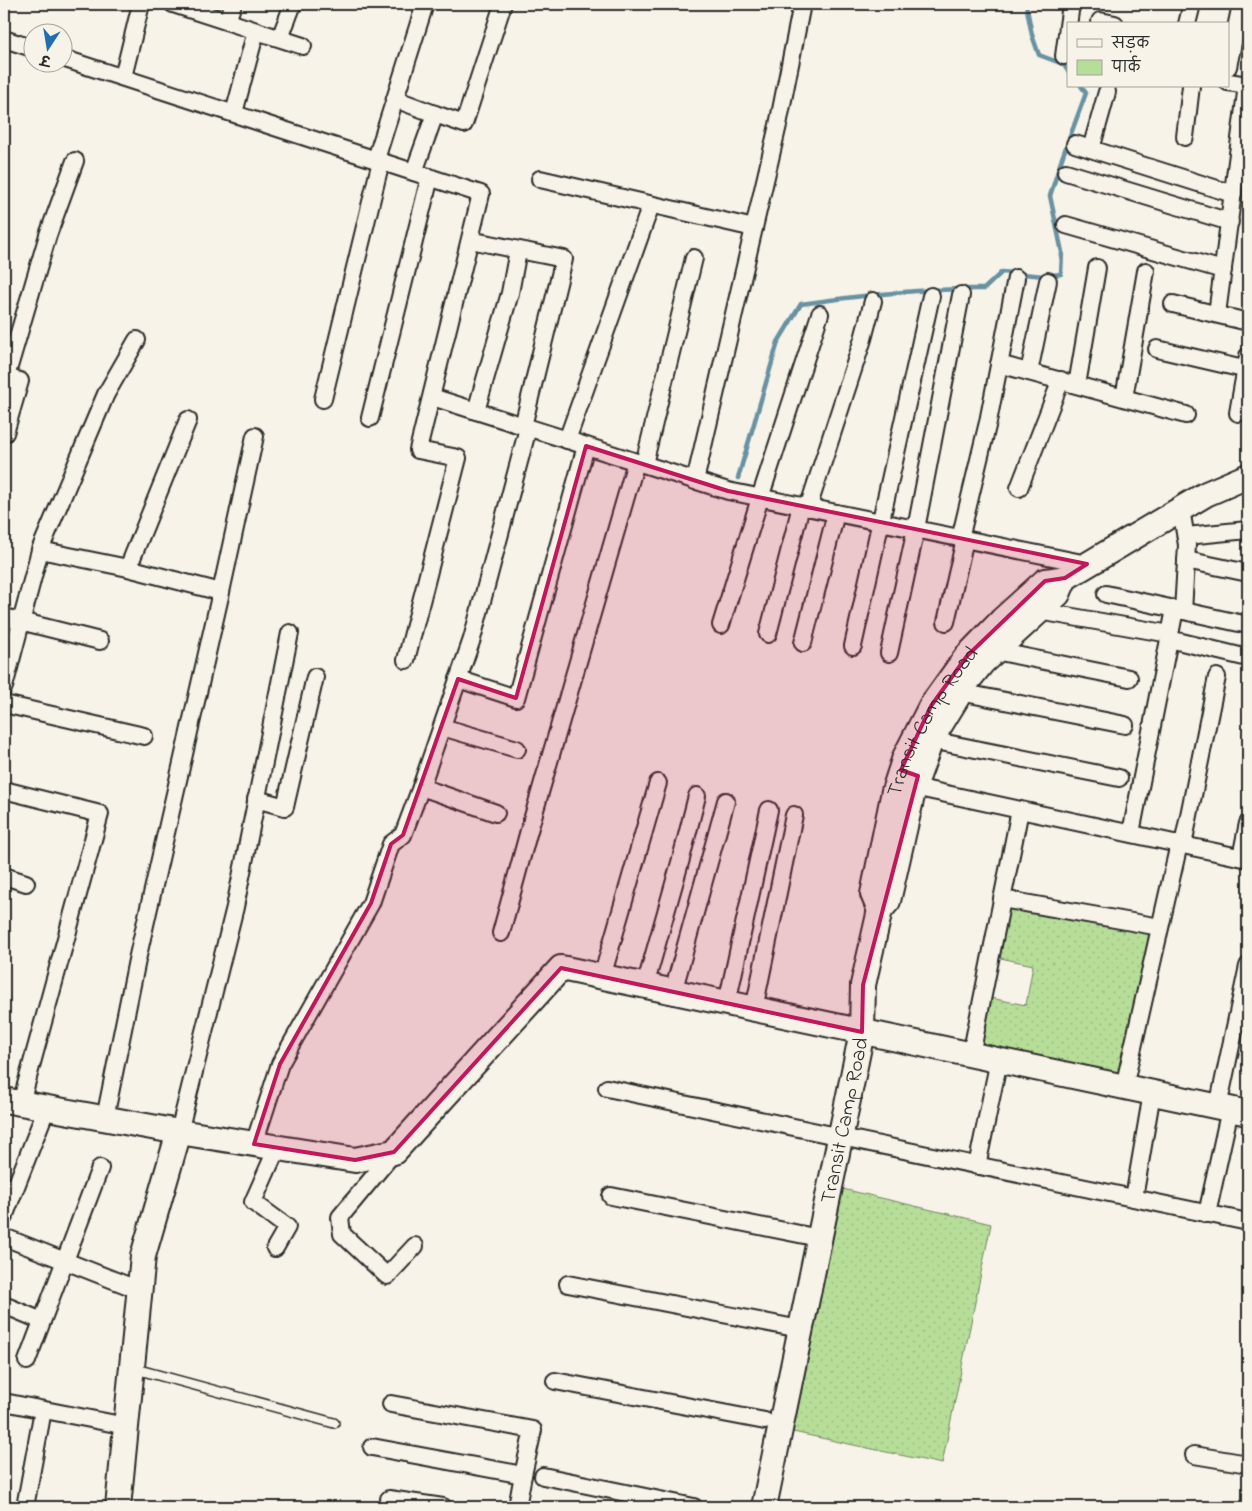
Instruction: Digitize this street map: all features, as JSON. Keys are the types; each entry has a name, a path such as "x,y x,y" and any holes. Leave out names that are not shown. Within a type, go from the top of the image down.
{"street":[{"path":"123,77 141,4"},
{"path":"175,4 303,46"},
{"path":"227,21 233,4"},
{"path":"280,38 293,4"},
{"path":"323,399 379,160 395,99 425,4"},
{"path":"395,99 464,124 503,4"},
{"path":"695,481 778,125 802,4"},
{"path":"1068,22 1070,4"},
{"path":"1188,22 1192,4"},
{"path":"1230,56 1240,4"},
{"path":"234,113 256,30"},
{"path":"1064,56 1067,30"},
{"path":"4,40 22,45"},
{"path":"72,61 481,194 418,450 458,458 406,660"},
{"path":"1217,314 1248,85 1230,82"},
{"path":"1185,138 1191,88"},
{"path":"1092,149 1108,92"},
{"path":"414,172 435,114"},
{"path":"1075,144 1233,194"},
{"path":"5,433 20,381 5,377 48,235 75,162"},
{"path":"1066,172 1230,222"},
{"path":"370,418 430,177"},
{"path":"540,180 754,228"},
{"path":"566,440 651,205"},
{"path":"1066,225 1223,270"},
{"path":"254,1144 280,1064 371,903 391,844 403,835 472,639 526,427 564,259 470,240"},
{"path":"476,411 510,293 518,250"},
{"path":"501,933 530,824 640,463 694,258"},
{"path":"1077,384 1097,268"},
{"path":"1124,398 1146,271"},
{"path":"946,622 1016,278"},
{"path":"1029,372 1048,281"},
{"path":"854,646 931,296"},
{"path":"889,653 916,529 961,296"},
{"path":"768,634 805,507 863,339 873,301"},
{"path":"1173,304 1248,322"},
{"path":"720,625 820,314"},
{"path":"4,687 40,550 106,394 137,340"},
{"path":"1157,350 1247,365 1238,413"},
{"path":"999,364 1186,415"},
{"path":"1019,488 1061,380"},
{"path":"432,397 728,491 1087,564"},
{"path":"128,568 188,420"},
{"path":"105,1118 137,960 255,436"},
{"path":"458,679 516,698 586,446"},
{"name":"Transit Camp Road","path":"748,1507 800,1329 862,1032 863,985 880,910 888,901 911,778 917,731 931,706 967,656 1002,620 1045,581 1065,578 1206,494 1248,476"},
{"path":"1131,833 1170,637 1179,610 1187,545 1182,509"},
{"path":"803,643 836,513"},
{"path":"1186,536 1248,530"},
{"path":"40,550 128,568 221,592"},
{"path":"1186,560 1248,573"},
{"name":"Transit Camp Road","path":"911,778 960,692 983,662 1058,594 1065,578"},
{"path":"1106,594 1248,626"},
{"path":"1039,611 1170,637 1248,658"},
{"path":"4,617 100,641"},
{"path":"118,1507 142,1256 179,1132 235,907 290,633"},
{"path":"995,651 1129,678"},
{"path":"256,800 285,807 315,677"},
{"path":"1124,1087 1181,844 1217,677"},
{"path":"960,692 1124,726"},
{"path":"4,704 144,736"},
{"path":"442,727 517,749"},
{"path":"931,740 1119,778"},
{"path":"911,778 1020,810 1245,858 1248,823"},
{"path":"602,977 658,783"},
{"path":"421,787 496,813"},
{"path":"4,790 100,814 12,1101 179,1132 355,1160 394,1152"},
{"path":"645,986 682,859 697,796"},
{"path":"673,992 726,801"},
{"path":"726,1003 769,810"},
{"path":"971,1055 1020,810"},
{"path":"754,1009 794,815"},
{"path":"4,876 26,883"},
{"path":"1002,899 1160,927"},
{"path":"1207,1214 1232,1110 1248,966"},
{"path":"416,1246 387,1276 342,1234 340,1217 394,1152 561,968 1232,1110"},
{"path":"977,1166 999,1060"},
{"path":"607,1088 1248,1222"},
{"path":"1134,1198 1152,1093"},
{"path":"4,1217 47,1107"},
{"path":"275,1248 288,1227 253,1202 278,1148"},
{"path":"27,1361 100,1168"},
{"path":"611,1196 819,1238"},
{"path":"4,1237 139,1290"},
{"path":"568,1284 800,1329"},
{"path":"4,1305 42,1321"},
{"path":"555,1381 773,1422"},
{"path":"4,1402 126,1426"},
{"path":"390,1404 533,1430 517,1507"},
{"path":"25,1507 43,1410"},
{"name":"Transit Camp Road","path":"764,1507 773,1422"},
{"path":"372,1447 523,1474"},
{"path":"1194,1455 1248,1464"},
{"path":"543,1476 694,1507"},
{"path":"389,1499 443,1507"}],"lane":[{"path":"132,1368 334,1423"}],"highlighted area":[{"path":"586,446 728,491 1087,564 1065,578 1045,581 967,656 931,706 901,770 918,776 863,985 862,1032 561,968 394,1152 355,1160 254,1144 280,1064 371,903 391,844 403,835 458,679 516,698"}],"green space":[{"path":"1007,903 1152,932 1122,1078 980,1047 990,998 1026,1005 1033,965 996,957"},
{"path":"843,1189 991,1224 942,1464 793,1432"}],"waterway":[{"path":"1026,4 1032,35 1039,55 1063,64 1067,70"},
{"path":"738,478 778,342 801,304 892,293 984,289 1002,272 1044,276 1061,274 1062,252 1050,196 1086,93 1082,88"}]}
